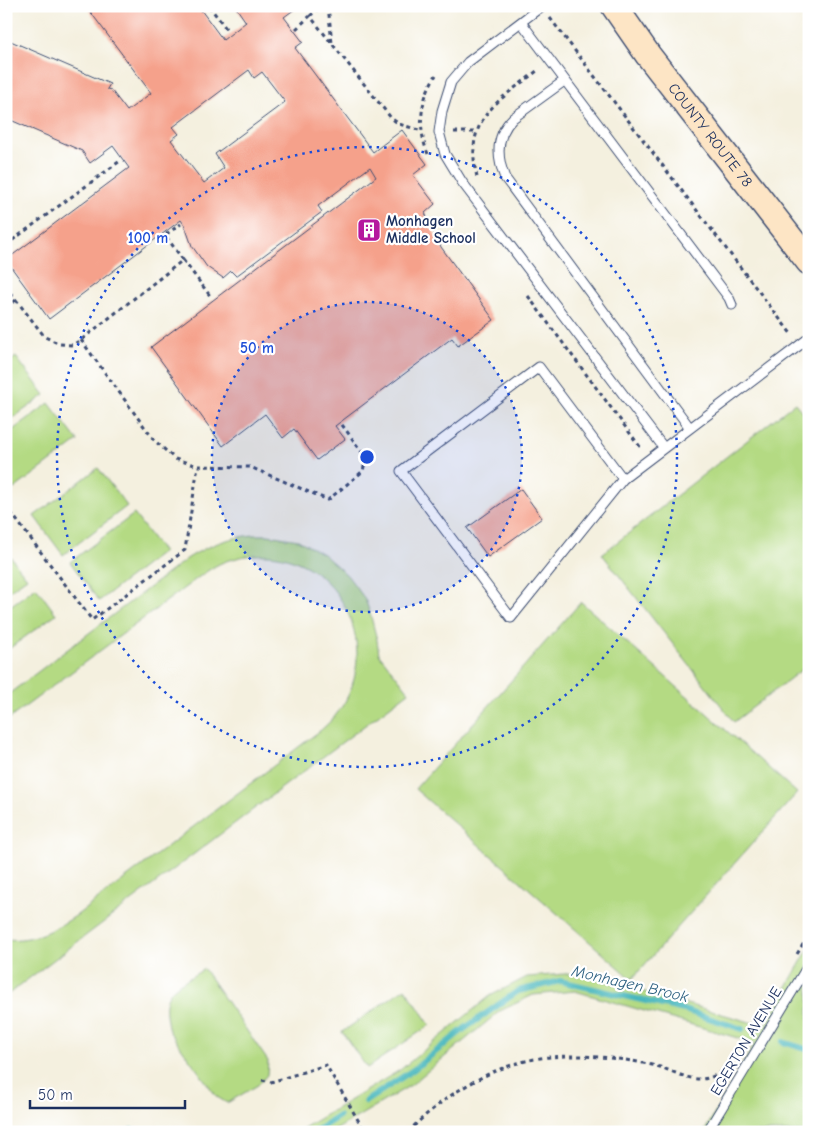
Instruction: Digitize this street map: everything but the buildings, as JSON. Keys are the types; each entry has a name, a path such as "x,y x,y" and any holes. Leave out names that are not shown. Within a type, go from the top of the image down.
{"street":[{"name":"COUNTY ROUTE 78","path":"614,6 648,55 809,262"}],"lane":[{"path":"542,6 468,62 451,82 442,111 439,132 445,154 462,182 664,448"},
{"path":"520,22 729,298 732,305"},
{"path":"564,81 506,125 500,144 500,166 508,182 690,428"},
{"path":"623,479 539,367 401,471 511,618 623,479 809,338"},
{"name":"EGERTON AVENUE","path":"707,1132 809,964"}],"path":[{"path":"209,6 228,31"},
{"path":"296,29 321,6"},
{"path":"328,6 332,44"},
{"path":"310,16 392,118 399,124 421,132 476,132"},
{"path":"548,16 793,337"},
{"path":"6,245 120,161"},
{"path":"181,224 165,235 211,297"},
{"path":"6,287 45,337 60,344 72,345 81,340 183,260"},
{"path":"6,307 16,300"},
{"path":"81,340 154,440 175,459 198,466 250,467 328,500 363,471 365,462 364,454 340,422"},
{"path":"6,506 92,620 185,550 198,466"},
{"path":"794,958 809,935"},
{"path":"408,1132 426,1114 460,1089 480,1078 530,1060 550,1057 607,1058 659,1067 699,1079 714,1076 731,1064"},
{"path":"262,1080 271,1082 326,1065 365,1132"}],"green space":[{"path":"16,357 45,395 6,423 6,364"},
{"path":"49,403 78,441 14,489 6,479 6,435"},
{"path":"795,403 809,420 809,664 734,722 602,554"},
{"path":"98,468 127,506 63,555 34,516"},
{"path":"134,514 163,552 99,601 70,562"},
{"path":"254,535 268,535 298,540 323,554 347,575 365,599 377,640 379,654 409,692 7,995 6,939 25,938 43,933 77,915 321,730 345,702 356,671 356,639 346,608 327,582 301,564 269,555 233,559 211,569 6,721 6,696 188,558 220,542"},
{"path":"6,551 27,578 6,593"},
{"path":"36,587 56,614 6,651 6,609"},
{"path":"581,602 797,793 632,979 415,789"},
{"path":"809,948 809,1132 704,1132 755,1043 575,991 533,995 500,1011 411,1085 332,1132 297,1132 400,1070 490,996 527,977 578,973 764,1026"},
{"path":"204,969 268,1061 267,1075 258,1085 227,1103 217,1097 169,1031 166,1017 167,998 171,992 176,986"},
{"path":"405,988 430,1025 367,1068 342,1032"}],"waterway":[{"name":"Monhagen Brook","path":"366,1101 413,1070 464,1029 518,991 560,981 684,1010 742,1029"},
{"name":"Monhagen Brook","path":"783,1042 809,1050"},
{"name":"Monhagen Brook","path":"314,1132 339,1116"},
{"name":"Monhagen Brook","path":"128,1132 132,1130 140,1132"}],"place":[{"name":"Monhagen Middle School","path":"369,230"}]}
